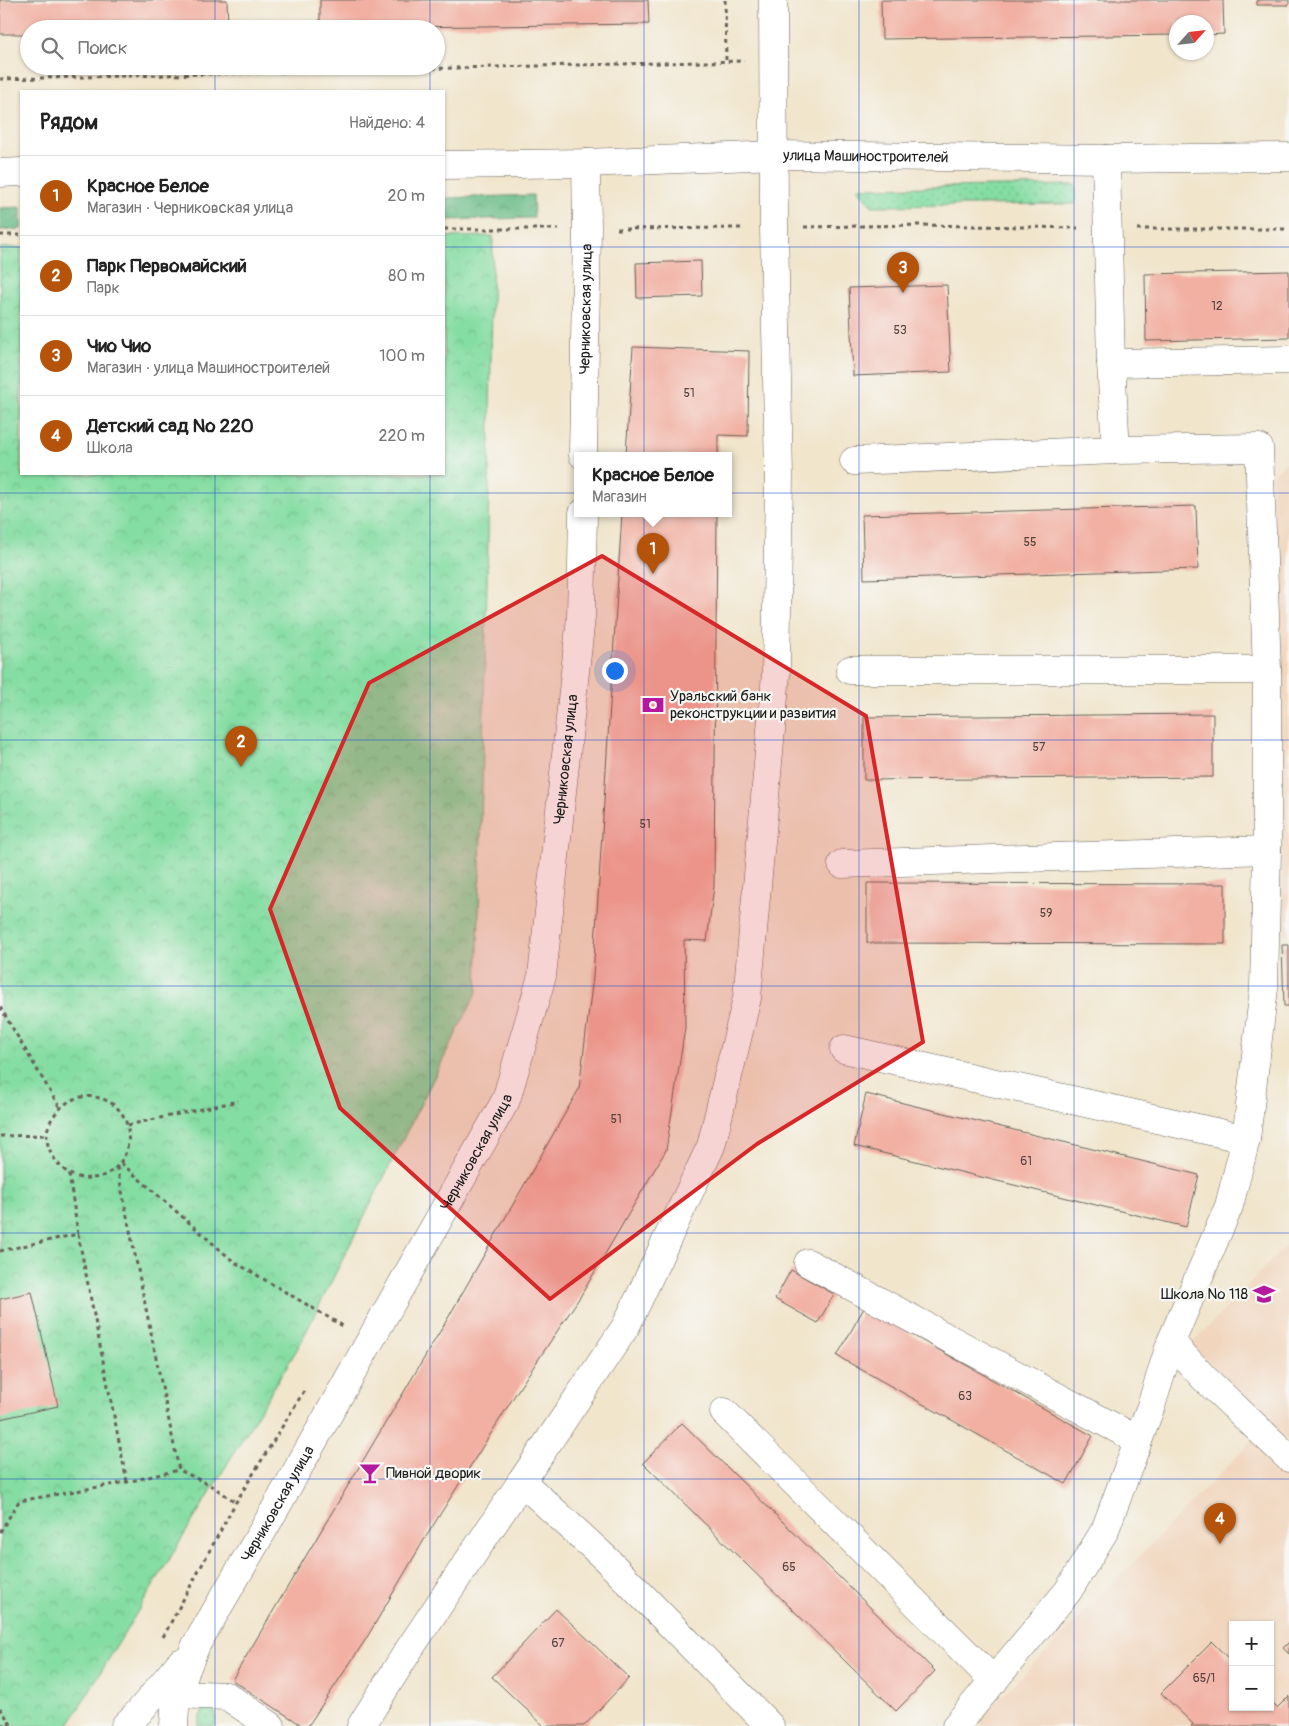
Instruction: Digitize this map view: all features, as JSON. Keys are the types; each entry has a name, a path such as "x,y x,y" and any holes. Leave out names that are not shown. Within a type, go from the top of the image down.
{"street":[{"path":"361,1726 408,1651 626,1326 712,1146 748,998 776,674 779,477 774,227 773,0"},
{"name":"улица Машиностроителей","path":"445,165 586,163 774,155 1106,159 1289,157"},
{"path":"1106,159 1111,363 1116,450"},
{"name":"Черниковская улица","path":"584,452 586,163"},
{"path":"0,173 20,172"},
{"path":"1111,363 1289,360"},
{"path":"854,461 1116,450 1259,448 1267,670 1267,850 1264,988 1246,1139 1229,1206 1171,1342 1151,1406 1105,1530 1068,1591 956,1726"},
{"name":"Черниковская улица","path":"174,1726 176,1694 196,1645 266,1525 506,1100 542,976 581,617 583,517"},
{"path":"850,670 1267,670"},
{"path":"842,864 1267,850"},
{"path":"844,1048 1246,1139"},
{"path":"808,1263 1138,1440"},
{"path":"1171,1342 1204,1378 1289,1458"},
{"path":"724,1412 994,1681"},
{"path":"521,1481 605,1558 770,1726"},
{"path":"125,1726 196,1645"},
{"path":"176,1694 227,1696 271,1726"}],"path":[{"path":"725,0 726,62"},
{"path":"445,69 773,60"},
{"path":"0,79 171,75"},
{"path":"445,229 921,225 1108,229 1289,229"},
{"path":"0,235 20,235"},
{"path":"0,1007 60,1108"},
{"path":"89,1096 102,1098 113,1104 122,1114 128,1125 130,1138 121,1163 110,1173 97,1178 82,1178 69,1174 58,1165 50,1153 47,1139 49,1124 56,1112 65,1103 77,1098 89,1096"},
{"path":"128,1125 238,1102"},
{"path":"0,1136 48,1135"},
{"path":"121,1163 233,1261 344,1327"},
{"path":"116,1167 179,1470"},
{"path":"69,1174 78,1234 127,1482"},
{"path":"0,1251 78,1234"},
{"path":"0,1532 18,1501 127,1482 179,1470 210,1485 236,1502 308,1385"},
{"path":"0,1708 11,1725"},
{"path":"0,1725 11,1725"}],"highlighted area":[{"path":"602,556 866,716 923,1042 757,1144 550,1299 340,1108 270,909 369,683"}],"shaded area":[{"path":"1289,460 1289,934 1283,934 1272,475"},
{"name":"Школа № 118","path":"1289,1242 1289,1441 1190,1346"},
{"path":"1259,1434 1289,1464 1289,1726 973,1726"}],"green space":[{"path":"1076,185 1075,204 872,206 857,188"},
{"path":"533,195 534,218 445,220 445,198"},
{"path":"20,207 20,229 0,230 0,208"},
{"path":"493,236 477,992 299,1346 68,1726 0,1726 0,248 20,247 20,475 445,475 445,237"},
{"path":"216,1699 215,1726 198,1726 203,1710"}],"building":[{"path":"0,0 227,0 228,20 20,20 20,34 0,34"},
{"path":"320,0 648,0 649,24 445,26 445,20 320,20"},
{"path":"881,0 1223,0 1224,34 1214,35 1214,15 1169,15 1169,35 882,39"},
{"path":"1257,0 1289,0 1289,5 1257,5"},
{"path":"701,261 702,296 637,298 636,263"},
{"path":"1289,271 1289,338 1146,341 1145,274"},
{"path":"947,285 951,372 853,376 849,288"},
{"path":"633,347 749,351 748,436 718,435 718,452 626,452"},
{"path":"1196,506 1198,569 864,579 862,515"},
{"path":"622,517 717,517 714,886 707,941 684,940 685,1028 666,1150 580,1297 520,1387 424,1540 366,1639 308,1726 303,1726 232,1680 448,1318 579,1089 593,977"},
{"path":"1213,714 1213,777 864,780 864,717"},
{"path":"867,883 1225,884 1225,944 867,943"},
{"path":"1282,945 1289,945 1289,1006 1284,1006"},
{"path":"866,1094 1199,1175 1186,1227 854,1146"},
{"path":"791,1270 834,1294 818,1323 775,1299"},
{"path":"32,1292 58,1406 0,1419 0,1299"},
{"path":"864,1308 1093,1436 1066,1484 837,1356"},
{"path":"682,1423 935,1671 896,1711 643,1463"},
{"path":"556,1609 629,1678 584,1726 544,1726 492,1677"},
{"path":"1212,1642 1229,1659 1229,1711 1274,1711 1274,1705 1277,1708 1289,1696 1289,1726 1191,1726 1193,1724 1161,1693"},
{"path":"1289,1642 1289,1654 1283,1648"}],"place":[{"name":"Чио Чио","path":"903,293"},
{"name":"Красное Белое","path":"653,574"},
{"name":"Уральский банк реконструкции и развития","path":"653,705"},
{"name":"Парк Первомайский","path":"241,767"},
{"name":"Школа № 118","path":"1264,1294"},
{"name":"Пивной дворик","path":"370,1473"},
{"name":"Детский сад № 220","path":"1220,1544"}]}
